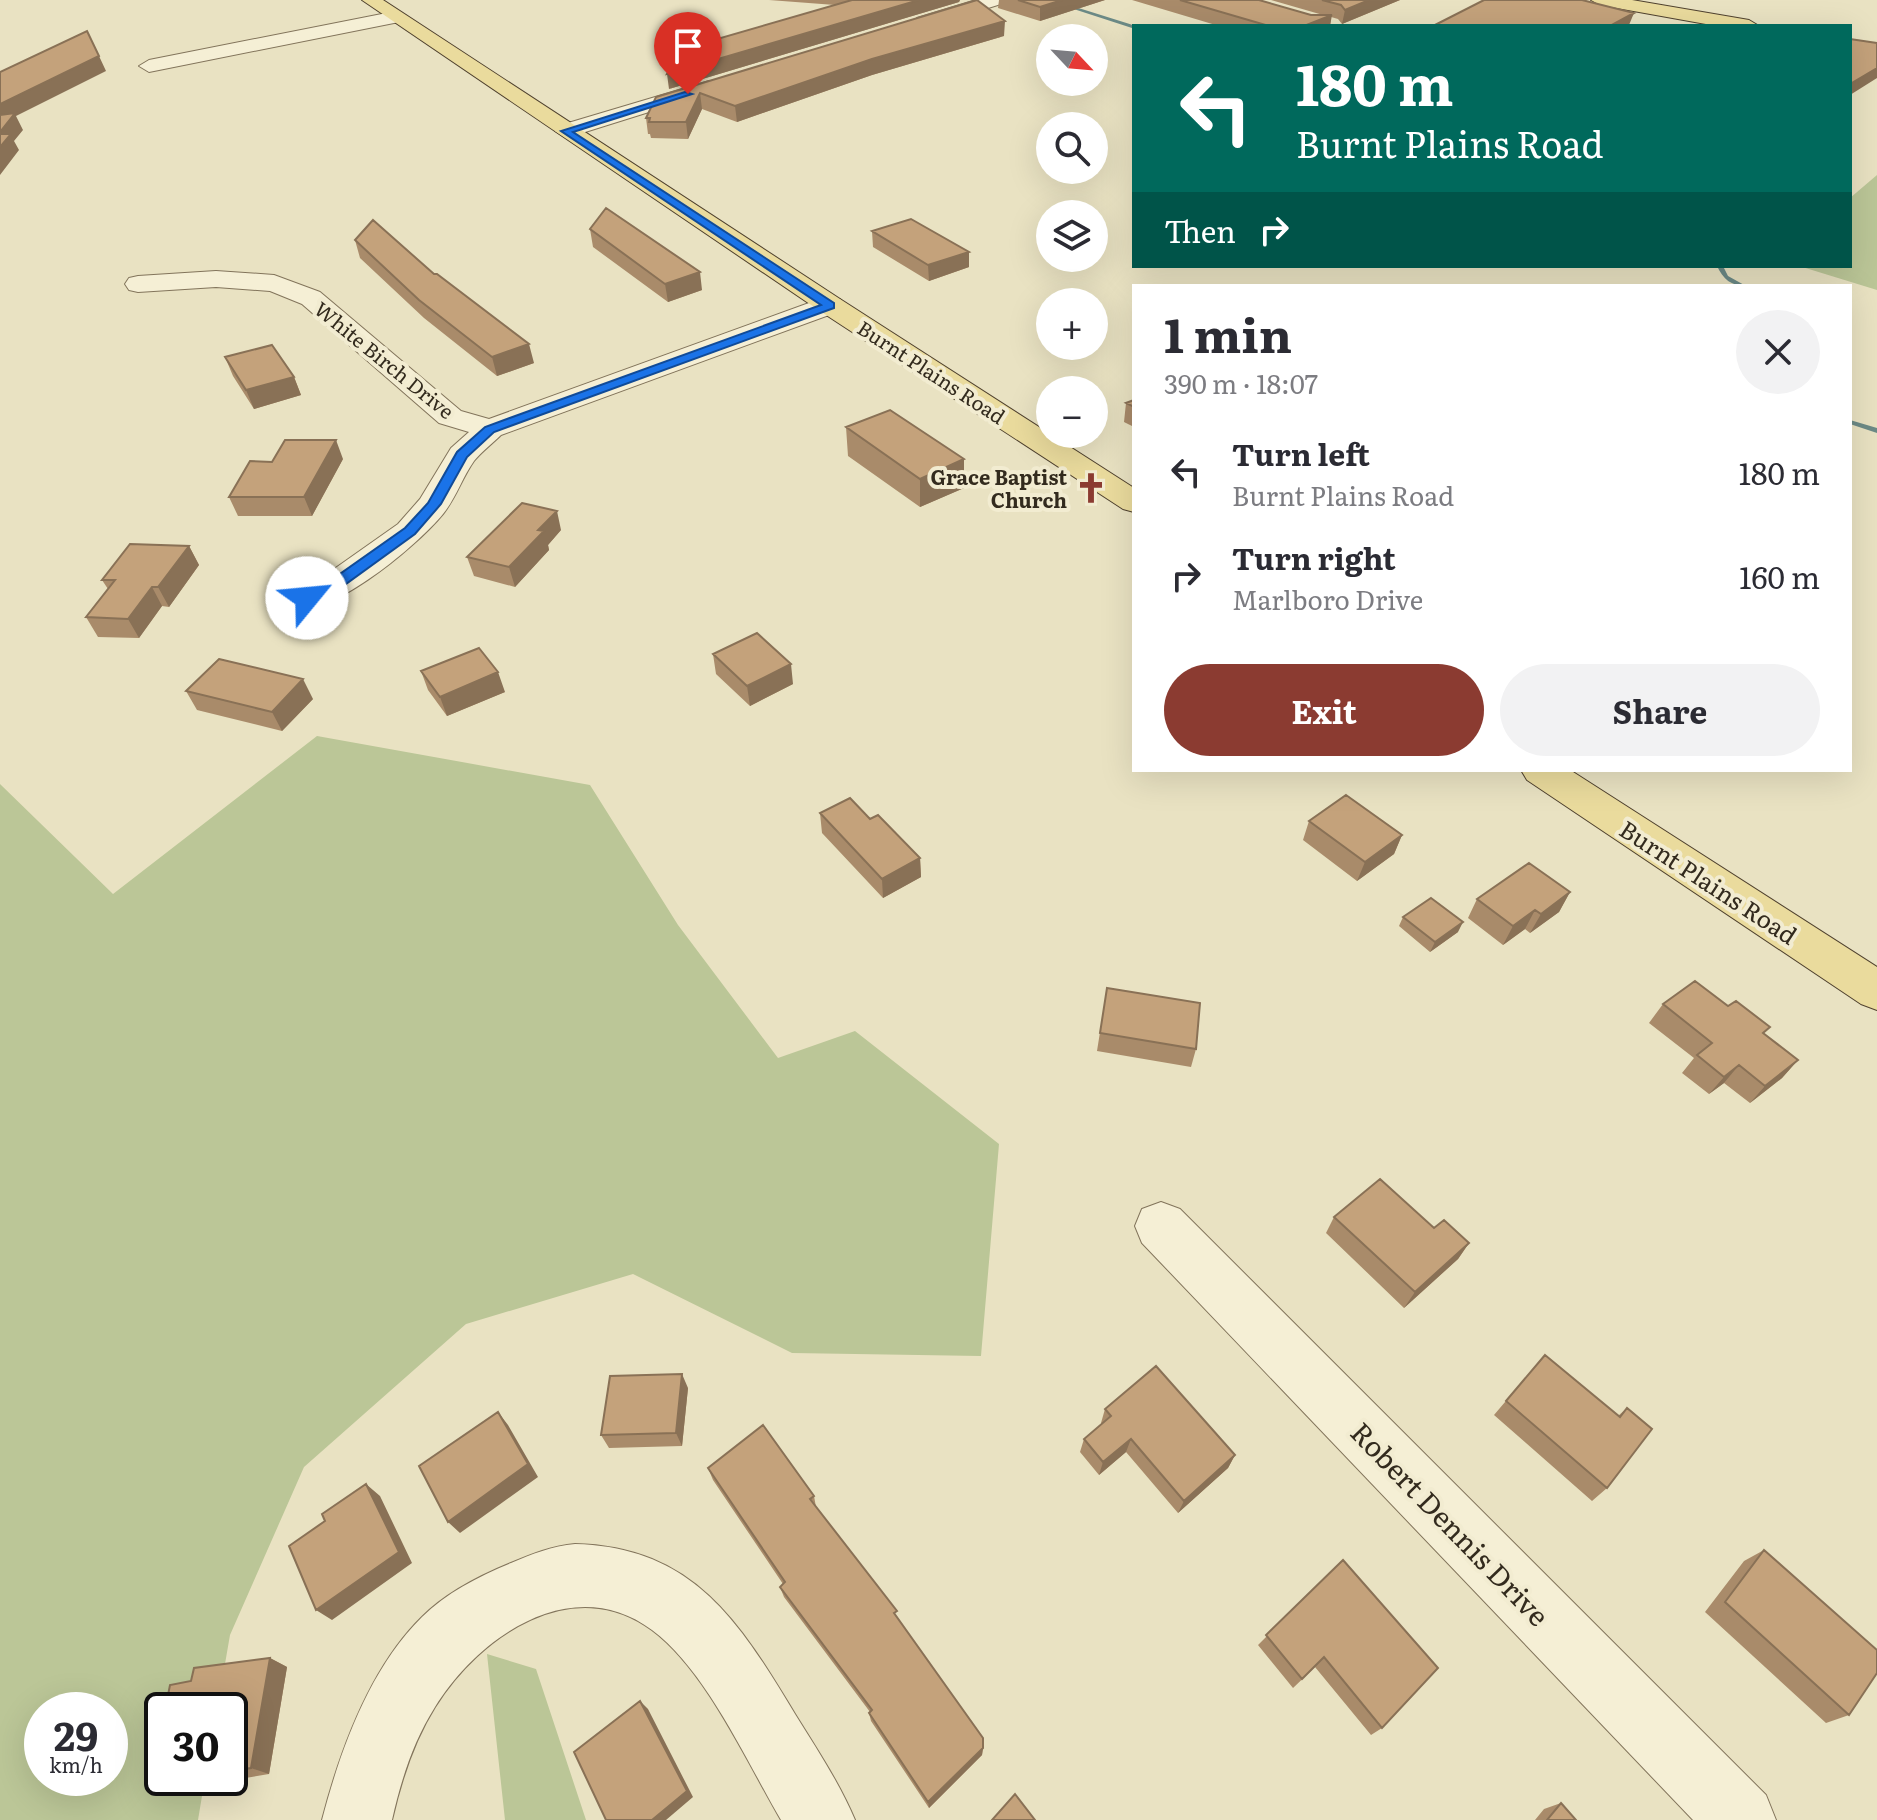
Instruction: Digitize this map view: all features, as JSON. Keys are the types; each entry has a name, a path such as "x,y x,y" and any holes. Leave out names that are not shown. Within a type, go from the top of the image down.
{"main road":[{"name":"Burnt Plains Road","path":"371,0 830,305 1132,501"},
{"path":"1600,0 1738,24"},
{"name":"Burnt Plains Road","path":"1544,772 1877,991"}],"street":[{"path":"903,19 932,19 995,0"},
{"path":"149,66 397,17"},
{"path":"566,131 734,80"},
{"name":"White Birch Drive","path":"138,284 216,279 274,283 311,298 450,417 490,429"},
{"path":"291,603 322,594 410,531 434,504 462,455 490,429 830,305"},
{"name":"Robert Dennis Drive","path":"1161,1226 1741,1820"},
{"path":"357,1820 362,1795 384,1740 409,1688 441,1644 476,1615 520,1590 561,1576 605,1577 650,1593 686,1616 718,1650 820,1820"}],"green space":[{"path":"1877,175 1877,290 1806,268 1852,268 1852,196"},
{"path":"317,736 590,785 678,925 778,1058 855,1031 999,1144 981,1356 792,1353 633,1274 466,1324 304,1467 230,1635 220,1692 144,1692 144,1796 202,1796 198,1820 0,1820 0,784 113,894"},
{"path":"487,1654 536,1669 586,1820 505,1820"}],"building":[{"path":"852,0 919,0 667,74 679,50"},
{"path":"977,0 1005,21 872,59 735,106 700,93 686,122 649,122 650,118 646,118 656,97"},
{"path":"1018,0 1062,0 1040,7"},
{"path":"1180,0 1259,0 1311,15 1332,15 1309,24 1262,24"},
{"path":"1322,0 1369,0 1345,10 1341,5"},
{"path":"1484,0 1582,0 1634,13 1614,24 1437,24"},
{"path":"87,31 99,56 0,104 0,72"},
{"path":"1852,39 1877,43 1877,68 1852,83"},
{"path":"15,113 0,132 0,115"},
{"path":"0,134 11,134 0,147"},
{"path":"606,208 700,272 665,284 590,229"},
{"path":"911,219 969,252 928,265 872,231"},
{"path":"373,220 434,274 529,344 492,357 419,300 355,240"},
{"path":"272,345 294,377 246,390 225,357"},
{"path":"890,410 964,459 920,479 846,427"},
{"path":"285,440 336,440 304,497 229,497 250,461 272,462"},
{"path":"522,503 557,511 538,530 544,531 509,567 467,557"},
{"path":"130,544 189,546 158,587 152,587 128,619 86,617 115,580 102,580"},
{"path":"757,633 791,664 747,686 713,654"},
{"path":"479,648 498,672 440,697 421,671"},
{"path":"219,659 303,679 272,712 186,691"},
{"path":"1346,795 1402,835 1365,862 1309,821"},
{"path":"850,798 870,819 878,815 920,858 882,879 820,813"},
{"path":"1529,863 1570,892 1541,914 1535,910 1513,926 1477,899"},
{"path":"1431,898 1463,922 1435,942 1403,917"},
{"path":"1695,981 1728,1006 1736,1001 1770,1027 1763,1033 1798,1060 1765,1086 1739,1065 1724,1077 1697,1055 1712,1043 1663,1004"},
{"path":"1107,988 1200,1003 1196,1049 1100,1033"},
{"path":"1380,1179 1434,1228 1444,1220 1469,1243 1415,1292 1334,1217"},
{"path":"1545,1355 1620,1417 1627,1408 1652,1429 1607,1488 1506,1401"},
{"path":"1156,1366 1235,1455 1184,1501 1131,1439 1103,1462 1084,1439 1111,1416 1105,1409"},
{"path":"682,1374 676,1433 601,1435 610,1376"},
{"path":"498,1412 528,1464 448,1522 419,1466"},
{"path":"763,1425 814,1496 810,1499 897,1611 894,1613 983,1738 983,1748 928,1802 869,1713 872,1710 780,1587 785,1582 708,1468"},
{"path":"366,1484 399,1552 316,1610 289,1546 325,1521 322,1514"},
{"path":"1764,1550 1877,1650 1877,1673 1849,1715 1725,1602"},
{"path":"1343,1560 1438,1668 1382,1728 1324,1657 1302,1679 1266,1635"},
{"path":"270,1658 251,1768 248,1768 248,1692 169,1692 170,1685 191,1681 194,1668"},
{"path":"640,1701 687,1791 652,1820 606,1820 574,1752"},
{"path":"1015,1794 1035,1820 992,1820"},
{"path":"1561,1803 1576,1820 1547,1820"}],"waterway":[{"path":"1048,0 1132,26"},
{"path":"1721,268 1725,277 1739,284"},
{"path":"1852,423 1877,431"}],"place":[{"name":"Grace Baptist Church","path":"1091,488"}],"route":[{"path":"307,598 322,594 410,531 434,504 462,455 490,429 830,305 566,131 688,94"}]}
